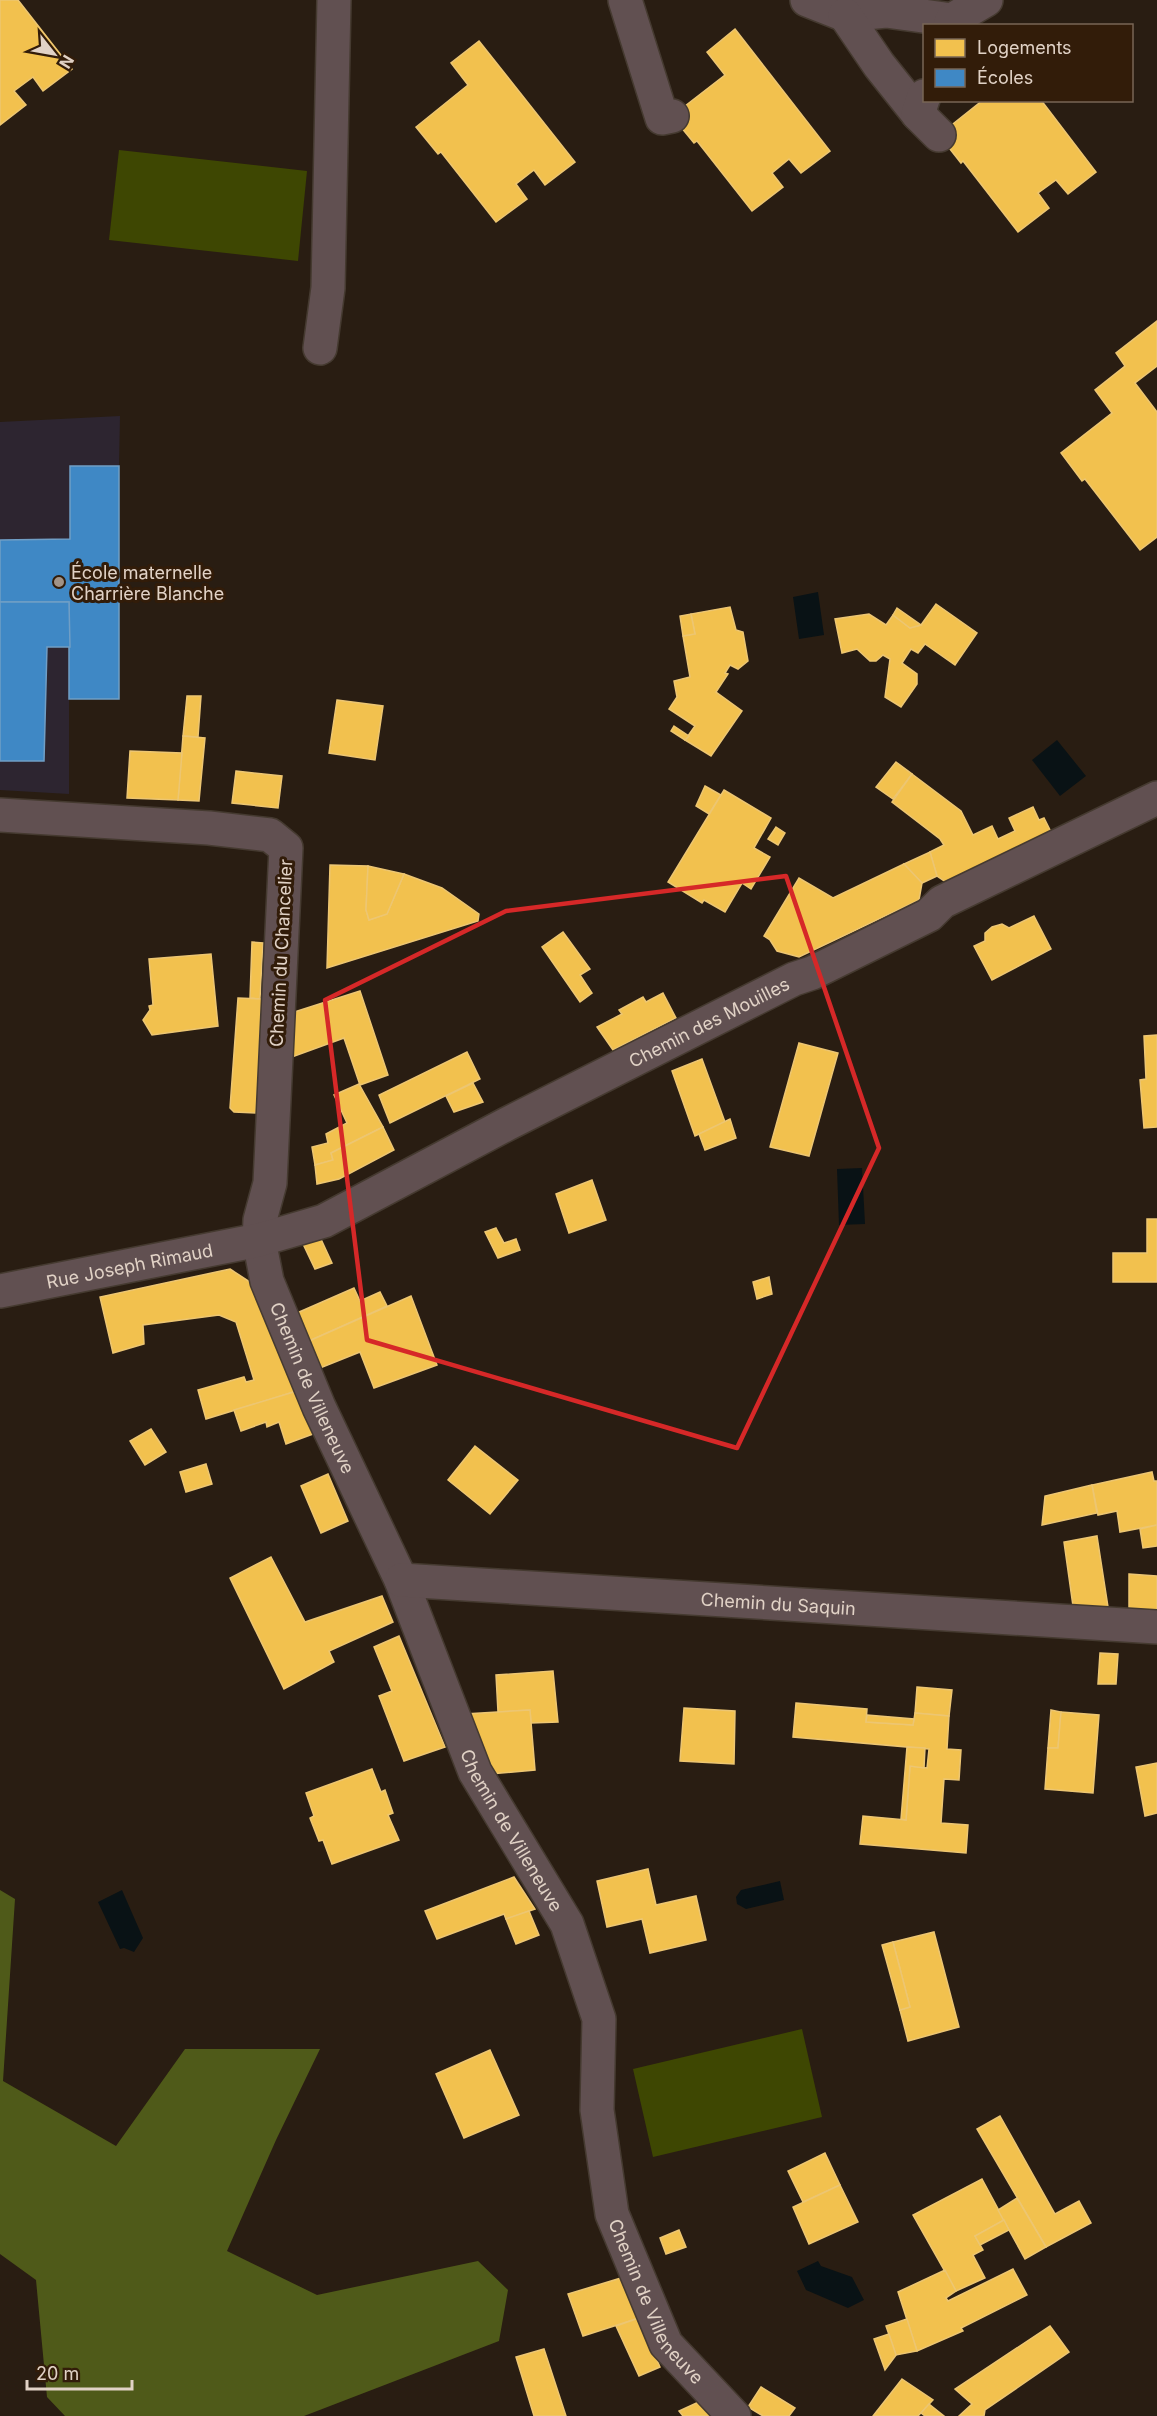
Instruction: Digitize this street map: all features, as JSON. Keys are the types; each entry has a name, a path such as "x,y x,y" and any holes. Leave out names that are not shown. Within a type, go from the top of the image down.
{"street":[{"path":"320,348 328,288 334,0"},
{"path":"625,0 662,118 672,116"},
{"path":"807,0 845,15 886,11 951,23 986,0"},
{"path":"845,15 879,65 927,115"},
{"name":"Chemin des Mouilles","path":"259,1240 324,1221 507,1124 784,984 929,915 942,902 1157,798"},
{"name":"Chemin du Chancelier","path":"0,815 209,828 270,835 286,848 270,1183 260,1220 259,1240"},
{"name":"Rue Joseph Rimaud","path":"0,1292 259,1240"},
{"name":"Chemin de Villeneuve","path":"259,1240 267,1281 302,1365 401,1580 475,1772 567,1924 599,2019 597,2110 612,2214 666,2344 734,2416"},
{"name":"Chemin du Saquin","path":"401,1580 1157,1627"}],"highlighted area":[{"path":"786,876 879,1148 737,1448 367,1340 325,1000 506,911"}],"shaded area":[{"name":"École maternelle Charrière Blanche","path":"120,416 119,466 69,699 69,794 0,790 0,422"},
{"path":"818,592 824,635 799,639 793,597"},
{"path":"1057,740 1086,776 1060,796 1032,760"},
{"path":"862,1168 865,1224 839,1225 837,1169"},
{"path":"780,1881 784,1900 746,1909 737,1904 736,1897 741,1890"},
{"path":"122,1890 143,1938 134,1952 124,1948 120,1949 98,1902"},
{"path":"818,2261 821,2266 852,2277 864,2300 848,2308 806,2290 797,2271"}],"green space":[{"path":"119,150 307,171 298,261 109,240"},
{"path":"0,1890 15,1899 3,2081 116,2146 185,2049 320,2049 276,2140 227,2251 317,2295 478,2261 508,2290 499,2341 304,2416 65,2416 47,2397 36,2280 0,2254"},
{"path":"802,2029 822,2117 653,2157 633,2069"}],"building: Logements":[{"path":"0,0 18,0 72,69 43,91 33,77 14,91 26,105 0,125"},
{"path":"735,29 830,151 801,173 789,159 772,173 783,187 752,211 697,141 694,143 672,116 725,75 707,52"},
{"path":"479,41 575,162 545,185 534,170 516,184 527,199 496,222 441,152 438,154 416,127 468,85 451,63"},
{"path":"980,102 1043,102 1096,172 1068,194 1056,180 1038,193 1049,208 1018,232 963,161 961,163 939,135"},
{"path":"1157,321 1157,366 1135,383 1157,412 1157,537 1140,550 1085,479 1082,481 1061,453 1112,413 1095,390 1125,366 1116,353"},
{"path":"936,604 977,633 955,665 925,644 918,653 911,649 902,663 917,674 917,684 901,707 885,697 890,659 883,655 876,661 870,661 857,649 842,653 835,619 869,614 886,625 893,615 910,628 921,625"},
{"path":"730,607 736,630 743,632 748,661 738,669 730,665 725,673 728,674 716,692 742,711 711,756 685,740 695,726 669,709 677,697 674,681 690,677 683,636 695,634 691,614"},
{"path":"897,608 921,625 910,628 893,615"},
{"path":"691,614 695,634 683,636 680,616"},
{"path":"187,696 201,696 198,737 183,736"},
{"path":"337,700 383,706 375,760 329,753"},
{"path":"674,726 689,736 685,740 671,731"},
{"path":"183,736 205,738 199,801 178,800"},
{"path":"130,751 182,753 178,800 127,798"},
{"path":"896,762 912,774 893,799 876,787"},
{"path":"236,771 282,776 278,808 232,803"},
{"path":"912,774 961,811 973,835 992,826 998,839 1015,831 1009,818 1033,807 1039,820 1044,818 1053,836 950,885 937,876 930,852 944,845 940,839 892,802"},
{"path":"705,786 721,795 709,814 696,806"},
{"path":"724,790 771,818 754,848 770,857 751,889 742,883 725,912 704,900 702,903 668,882"},
{"path":"776,827 785,833 778,845 768,839"},
{"path":"930,852 937,876 922,883 904,864"},
{"path":"904,864 922,883 919,900 799,957 777,951 770,940 764,936 799,878 833,898"},
{"path":"330,865 368,866 366,910 369,920 387,914 404,874 442,888 479,914 478,921 327,968"},
{"path":"368,866 404,874 387,914 369,920 366,910"},
{"path":"1034,916 1051,949 992,980 974,946 985,941 985,933 992,927 1002,924 1009,928"},
{"path":"563,932 590,969 580,975 592,993 580,1002 542,947"},
{"path":"252,942 263,943 260,999 250,998"},
{"path":"211,954 218,1026 152,1035 143,1020 150,1010 149,1006 153,1005 149,959"},
{"path":"360,991 388,1075 360,1085 344,1038 292,1057 291,1013"},
{"path":"663,993 676,1018 613,1050 597,1027 622,1014 619,1010 643,997 646,1002"},
{"path":"238,998 262,999 256,1113 234,1112 230,1108"},
{"path":"1157,1035 1157,1127 1144,1128 1140,1080 1146,1079 1144,1036"},
{"path":"799,1043 838,1053 809,1156 770,1147"},
{"path":"467,1052 480,1079 390,1123 379,1095"},
{"path":"702,1059 725,1122 695,1136 672,1071"},
{"path":"473,1083 483,1102 454,1112 446,1096"},
{"path":"359,1084 383,1127 331,1153 333,1160 315,1165 312,1147 328,1143 326,1134 347,1123 334,1095"},
{"path":"730,1119 736,1138 705,1150 699,1134"},
{"path":"383,1127 394,1150 339,1179 317,1184 315,1165 333,1160 331,1153"},
{"path":"592,1180 606,1220 569,1233 556,1194"},
{"path":"1147,1219 1157,1219 1157,1282 1113,1282 1113,1253 1147,1253"},
{"path":"496,1228 504,1243 516,1239 520,1250 498,1258 485,1232"},
{"path":"320,1237 332,1263 315,1269 303,1244"},
{"path":"230,1269 253,1284 297,1391 206,1419 198,1390 244,1377 246,1382 254,1380 236,1322 219,1315 143,1325 144,1344 113,1353 100,1297"},
{"path":"769,1277 772,1294 757,1299 753,1282"},
{"path":"354,1288 360,1301 380,1292 387,1306 309,1341 297,1313"},
{"path":"411,1296 437,1365 374,1388 360,1352 320,1368 309,1341"},
{"path":"297,1391 313,1434 286,1444 279,1422 267,1427 266,1422 241,1431 234,1410"},
{"path":"151,1429 166,1452 145,1465 130,1441"},
{"path":"475,1446 518,1480 490,1514 448,1480"},
{"path":"206,1464 212,1484 186,1492 180,1472"},
{"path":"1152,1472 1154,1481 1157,1481 1157,1525 1120,1532 1117,1511 1098,1515 1092,1485"},
{"path":"328,1474 348,1521 321,1533 301,1486"},
{"path":"1092,1485 1097,1513 1042,1525 1045,1496"},
{"path":"1157,1525 1157,1546 1143,1548 1140,1529"},
{"path":"1097,1536 1108,1607 1073,1606 1064,1542"},
{"path":"271,1557 305,1622 382,1596 393,1622 329,1651 334,1662 284,1689 230,1578"},
{"path":"1129,1574 1157,1576 1157,1611 1129,1609"},
{"path":"399,1636 445,1747 404,1761 379,1696 392,1691 374,1647"},
{"path":"1100,1653 1118,1654 1116,1684 1098,1684"},
{"path":"553,1671 558,1722 531,1723 530,1710 498,1712 496,1675"},
{"path":"917,1687 952,1690 949,1716 915,1713"},
{"path":"796,1703 867,1709 866,1722 913,1725 915,1713 949,1716 947,1749 961,1750 959,1780 944,1779 941,1823 968,1825 966,1853 860,1844 863,1816 906,1820 910,1766 927,1768 929,1749 793,1737"},
{"path":"684,1708 735,1711 734,1764 680,1761"},
{"path":"530,1710 535,1770 490,1774 465,1714"},
{"path":"1051,1710 1061,1712 1058,1748 1048,1748"},
{"path":"1061,1712 1099,1715 1093,1793 1045,1789 1048,1748 1058,1748"},
{"path":"867,1715 914,1719 913,1725 866,1722"},
{"path":"907,1747 925,1748 924,1768 910,1766 906,1820 901,1819"},
{"path":"1157,1763 1157,1813 1145,1816 1136,1767"},
{"path":"372,1769 381,1792 385,1790 393,1813 388,1815 399,1840 332,1864 323,1840 319,1841 310,1818 314,1816 306,1793"},
{"path":"648,1869 656,1905 696,1896 706,1940 650,1953 642,1919 607,1927 597,1881"},
{"path":"514,1877 535,1909 506,1919 504,1914 437,1939 425,1911"},
{"path":"529,1911 539,1935 516,1944 506,1919"},
{"path":"934,1932 959,2027 908,2041 900,2010 910,2007 893,1942"},
{"path":"893,1942 910,2007 900,2010 882,1945"},
{"path":"490,2050 519,2115 464,2138 436,2074"},
{"path":"1000,2116 1055,2214 1079,2201 1091,2223 1046,2247 977,2129"},
{"path":"825,2153 840,2185 803,2202 788,2171"},
{"path":"982,2179 1004,2220 975,2236 983,2250 973,2255 985,2278 956,2291 913,2215"},
{"path":"840,2185 858,2222 809,2244 793,2207"},
{"path":"1017,2198 1046,2247 1025,2259 998,2210"},
{"path":"1004,2220 1009,2230 980,2245 975,2236"},
{"path":"679,2230 686,2247 666,2254 660,2238"},
{"path":"1013,2269 1027,2295 961,2328 963,2331 917,2351 898,2292 945,2270 956,2291 946,2298 948,2301"},
{"path":"621,2278 639,2318 583,2336 568,2294"},
{"path":"639,2318 660,2367 639,2376 616,2326"},
{"path":"907,2319 917,2351 896,2355 886,2326"},
{"path":"1050,2326 1069,2352 985,2410 984,2416 959,2416 972,2404 955,2389"},
{"path":"889,2334 896,2355 885,2370 874,2339"},
{"path":"544,2349 566,2416 534,2416 516,2357"},
{"path":"902,2379 933,2400 918,2416 873,2416"},
{"path":"761,2387 795,2408 789,2416 763,2416 748,2407"},
{"path":"701,2401 717,2416 683,2416 679,2411"},
{"path":"929,2404 944,2416 925,2416 921,2413"}],"building: Écoles":[{"path":"70,466 119,466 119,699 69,699 69,602 0,602 0,540 70,539"},
{"path":"0,602 69,602 70,647 47,647 44,761 0,761"}],"place":[{"name":"École maternelle Charrière Blanche","path":"59,582"}]}
